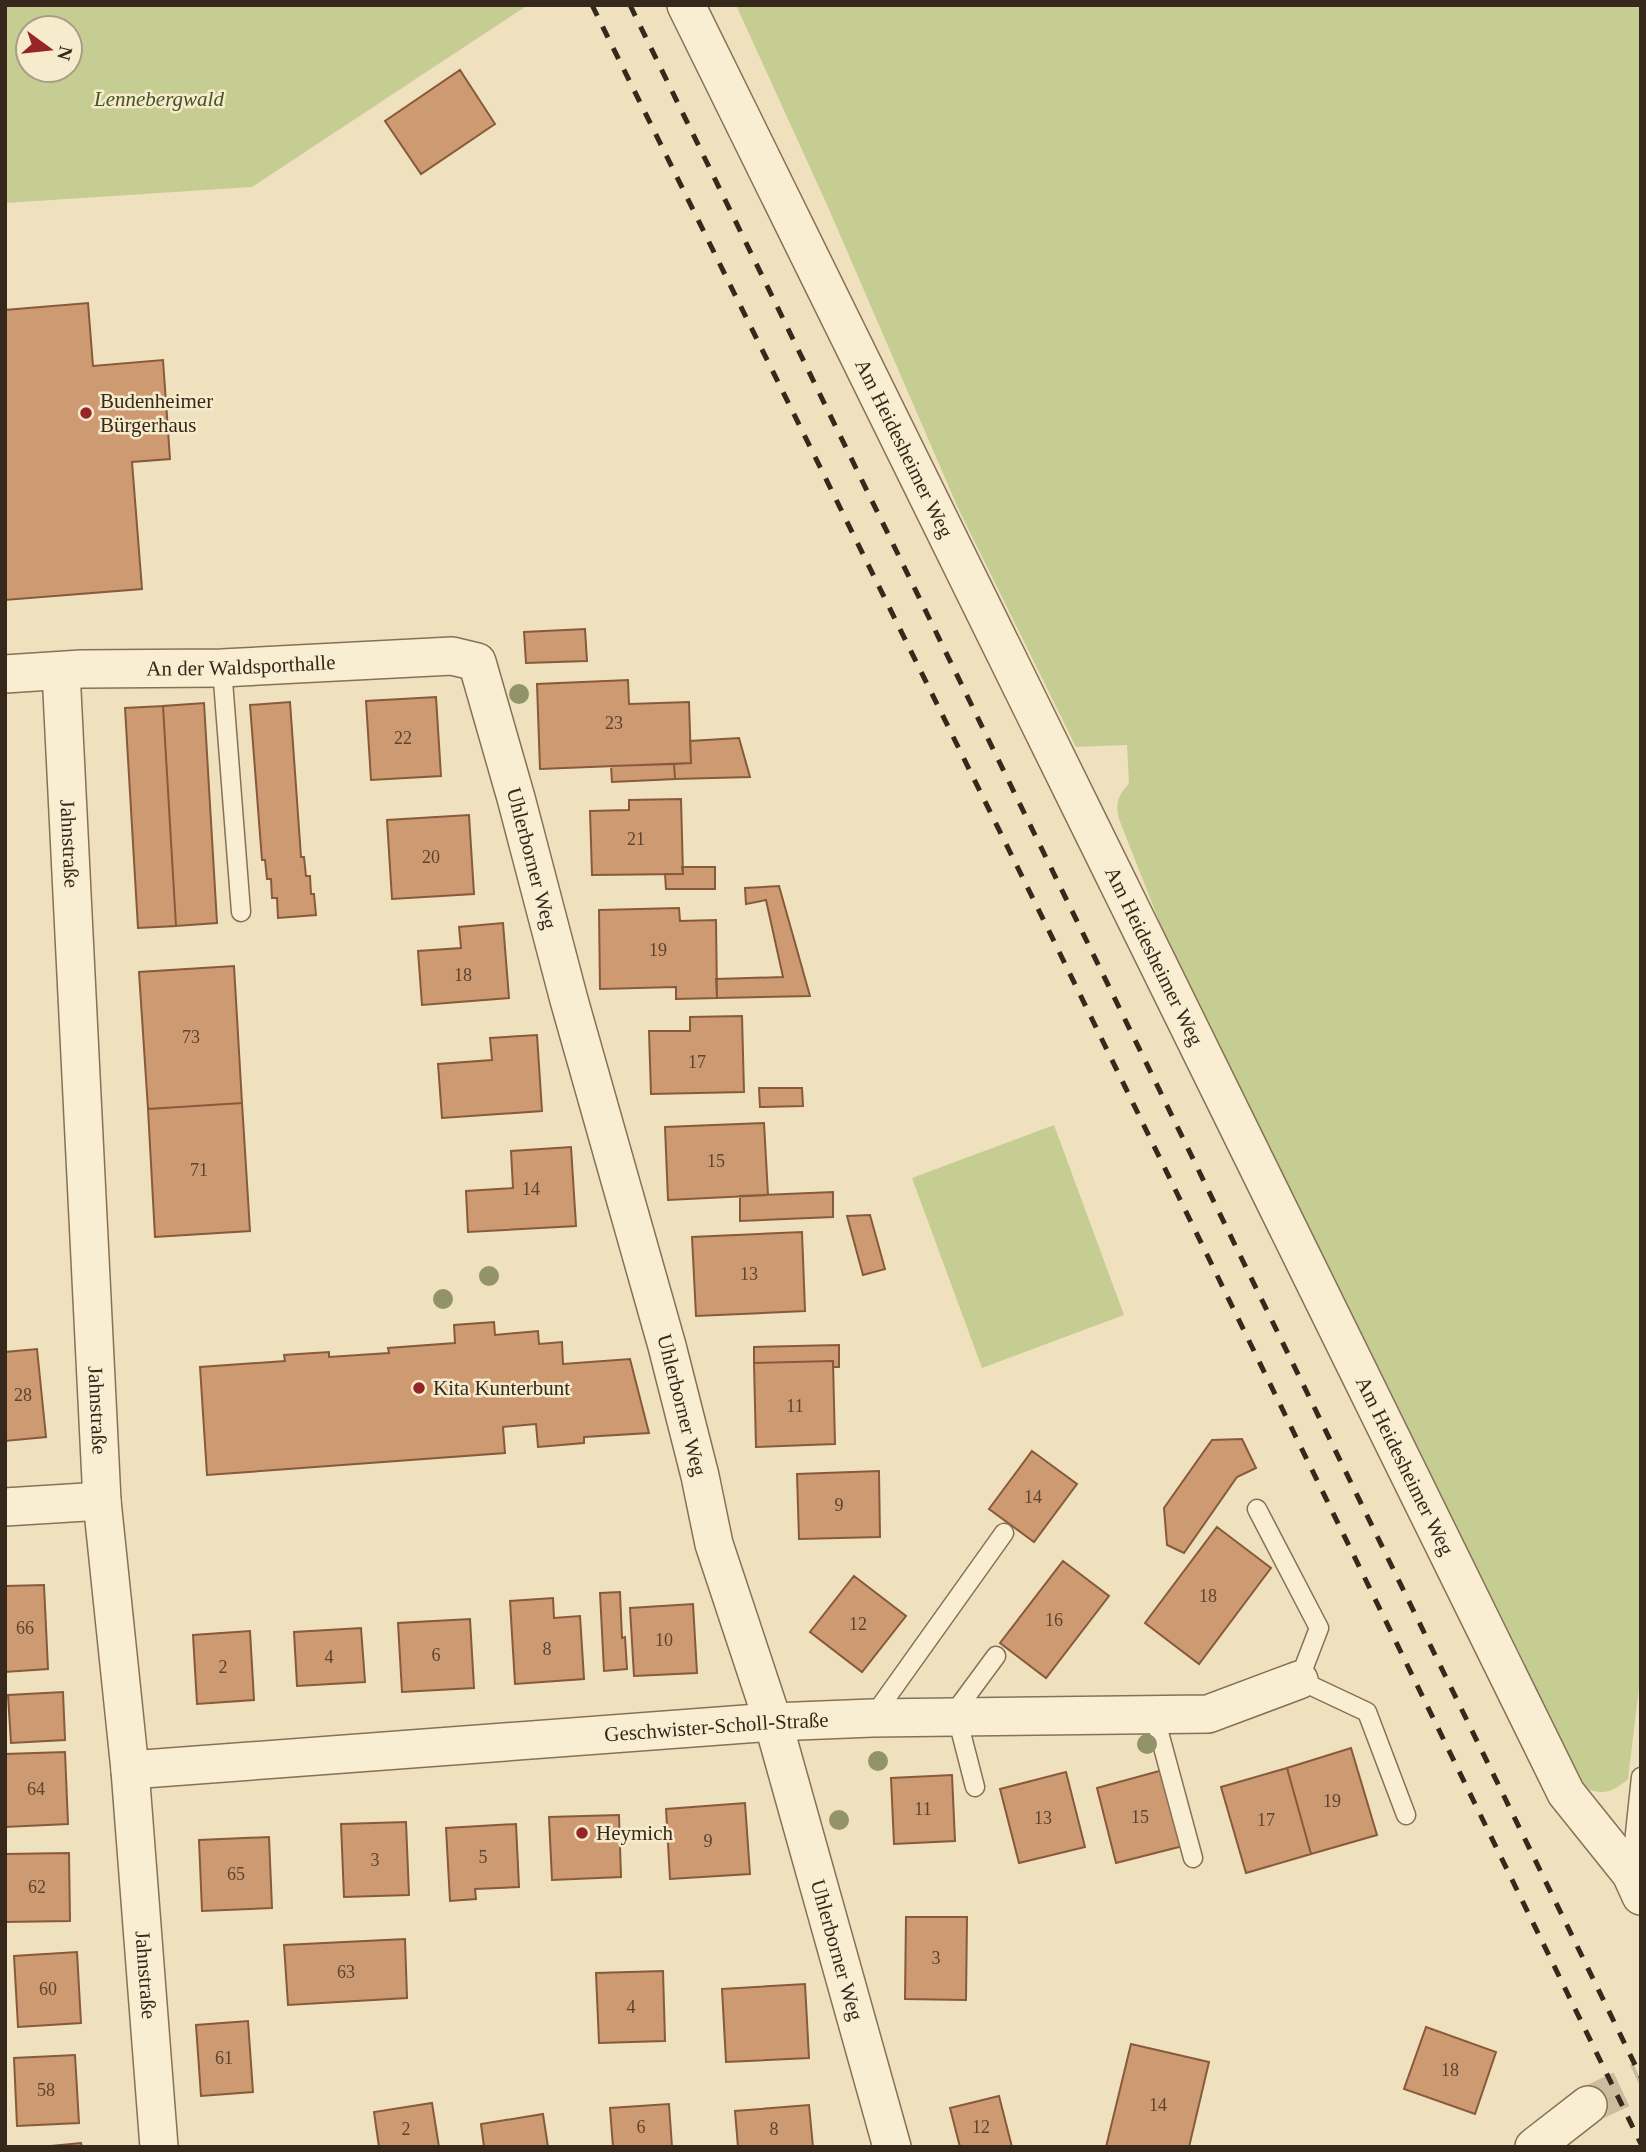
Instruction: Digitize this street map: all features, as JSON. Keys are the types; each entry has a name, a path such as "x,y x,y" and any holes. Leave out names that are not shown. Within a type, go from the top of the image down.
{"street":[{"name":"Am Heidesheimer Weg","path":"686,5 1566,1793 1636,1885"},
{"name":"An der Waldsporthalle","path":"5,674 222,668 452,656 477,662"},
{"name":"Uhlerborner Weg","path":"477,662 667,1346 700,1476 714,1545 773,1722 892,2147"},
{"name":"Jahnstraße","path":"61,671 102,1501 130,1770 159,2147"},
{"path":"5,1507 102,1501"},
{"name":"Geschwister-Scholl-Straße","path":"130,1770 773,1722 872,1717 1208,1714 1299,1680"},
{"path":"1534,2147 1588,2105"}],"lane":[{"path":"222,668 241,912"},
{"path":"1257,1508 1319,1628 1299,1680 1367,1712 1406,1815"},
{"path":"872,1717 1004,1533"},
{"path":"975,1787 954,1717 996,1656"},
{"path":"1154,1714 1193,1857"},
{"path":"1636,1885 1641,1777"}],"green space":[{"name":"Lennebergwald","path":"5,5 528,5 252,187 5,203"},
{"path":"736,5 1641,5 1641,1671 1628,1779 1616,1788 1601,1792 1581,1787 1181,977 1119,819 1118,800 1129,783 1127,745 1076,747 958,508 828,207"},
{"path":"1054,1125 1124,1315 982,1368 912,1178"}],"building":[{"path":"460,70 495,124 421,174 385,121"},
{"name":"Budenheimer Bürgerhaus","path":"88,303 93,366 163,360 170,459 132,462 142,589 5,600 5,310"},
{"path":"585,629 587,661 526,663 524,632"},
{"path":"628,680 629,704 689,702 691,763 540,769 537,684"},
{"path":"436,697 441,776 371,780 366,701"},
{"path":"290,702 301,857 304,857 306,876 310,876 316,915 278,918 277,898 272,898 271,879 267,879 265,860 262,860 250,705"},
{"path":"204,703 217,923 176,926 163,706"},
{"path":"163,706 176,926 138,928 125,708"},
{"path":"739,738 750,777 675,779 674,764 691,763 690,741"},
{"path":"674,764 675,779 612,782 611,766"},
{"path":"681,799 683,874 592,875 590,811 629,810 629,800"},
{"path":"469,815 474,894 392,899 387,820"},
{"path":"682,867 715,867 715,889 666,889 665,874 683,874"},
{"path":"779,886 810,996 717,998 716,979 783,977 766,900 746,904 745,888"},
{"path":"679,908 680,921 716,920 717,998 676,999 676,987 600,989 599,910"},
{"path":"503,923 509,998 422,1005 418,951 461,948 459,927"},
{"path":"234,966 242,1103 148,1109 139,972"},
{"path":"742,1016 744,1092 651,1094 649,1031 690,1031 690,1017"},
{"path":"537,1035 542,1111 442,1118 438,1064 492,1060 490,1038"},
{"path":"759,1088 802,1088 803,1106 760,1107"},
{"path":"242,1103 250,1231 155,1237 148,1109"},
{"path":"764,1123 768,1195 668,1200 665,1127"},
{"path":"571,1147 576,1226 468,1232 466,1191 513,1188 511,1151"},
{"path":"833,1192 833,1217 740,1221 740,1196"},
{"path":"870,1215 885,1269 863,1275 847,1216"},
{"path":"802,1232 805,1311 696,1316 692,1237"},
{"name":"Kita Kunterbunt","path":"494,1322 495,1335 538,1331 539,1344 562,1342 563,1364 630,1359 649,1433 584,1437 584,1443 538,1447 536,1424 503,1427 505,1453 207,1475 200,1367 285,1361 284,1355 329,1352 329,1357 389,1353 388,1348 455,1343 454,1325"},
{"path":"839,1345 839,1367 833,1367 833,1361 754,1363 754,1347"},
{"path":"37,1349 46,1437 5,1441 5,1352"},
{"path":"833,1361 835,1444 756,1447 754,1363"},
{"path":"1242,1439 1256,1468 1237,1477 1184,1553 1167,1545 1164,1508 1212,1440"},
{"path":"1032,1451 1077,1484 1034,1542 989,1509"},
{"path":"879,1471 880,1537 799,1539 797,1474"},
{"path":"1217,1527 1271,1568 1199,1664 1145,1623"},
{"path":"1063,1561 1109,1596 1046,1678 1000,1643"},
{"path":"854,1576 906,1616 862,1672 810,1632"},
{"path":"44,1585 48,1669 5,1672 5,1586"},
{"path":"620,1592 622,1638 625,1637 627,1669 604,1671 600,1593"},
{"path":"553,1598 554,1618 580,1616 584,1679 515,1684 510,1601"},
{"path":"693,1604 697,1673 634,1676 630,1608"},
{"path":"470,1619 474,1688 402,1692 398,1623"},
{"path":"361,1628 365,1682 297,1686 294,1632"},
{"path":"250,1631 254,1700 197,1704 193,1635"},
{"path":"63,1692 65,1740 11,1743 8,1695"},
{"path":"1351,1748 1377,1835 1311,1854 1287,1768"},
{"path":"65,1752 68,1824 5,1827 5,1754"},
{"path":"1287,1768 1311,1854 1246,1873 1221,1787"},
{"path":"1163,1770 1183,1846 1116,1863 1097,1788"},
{"path":"1066,1772 1085,1847 1019,1863 1000,1789"},
{"path":"952,1775 955,1841 894,1844 891,1778"},
{"path":"745,1803 750,1874 670,1879 666,1809"},
{"path":"619,1815 621,1877 552,1880 549,1817"},
{"path":"406,1822 409,1895 344,1897 341,1824"},
{"path":"516,1824 519,1887 475,1889 476,1899 450,1901 446,1828"},
{"path":"269,1837 272,1908 202,1911 199,1840"},
{"path":"69,1853 70,1921 5,1922 5,1854"},
{"path":"906,1917 967,1917 966,2000 905,1999"},
{"path":"405,1939 407,1998 288,2005 284,1945"},
{"path":"77,1952 81,2023 18,2027 14,1956"},
{"path":"663,1971 665,2041 599,2043 596,1973"},
{"path":"805,1984 809,2058 726,2062 722,1989"},
{"path":"248,2021 253,2092 201,2096 196,2025"},
{"path":"1426,2027 1496,2052 1475,2114 1404,2089"},
{"path":"1131,2044 1209,2062 1189,2147 1106,2147"},
{"path":"75,2055 79,2123 17,2126 14,2058"},
{"path":"999,2096 1012,2147 960,2147 950,2108"},
{"path":"432,2103 439,2147 379,2147 374,2112"},
{"path":"669,2104 672,2147 613,2147 610,2108"},
{"path":"809,2105 813,2147 738,2147 735,2111"},
{"path":"543,2114 548,2147 484,2147 481,2124"},
{"path":"81,2143 82,2147 40,2147"}],"tunnel":[{"path":"1588,2105 1641,2080"}],"railway":[{"path":"592,5 1049,931 1641,2144"},
{"path":"630,5 1641,2077"}],"place":[{"name":"Budenheimer Bürgerhaus","path":"86,413"},
{"name":"Kita Kunterbunt","path":"419,1388"},
{"name":"Heymich","path":"582,1833"}]}
